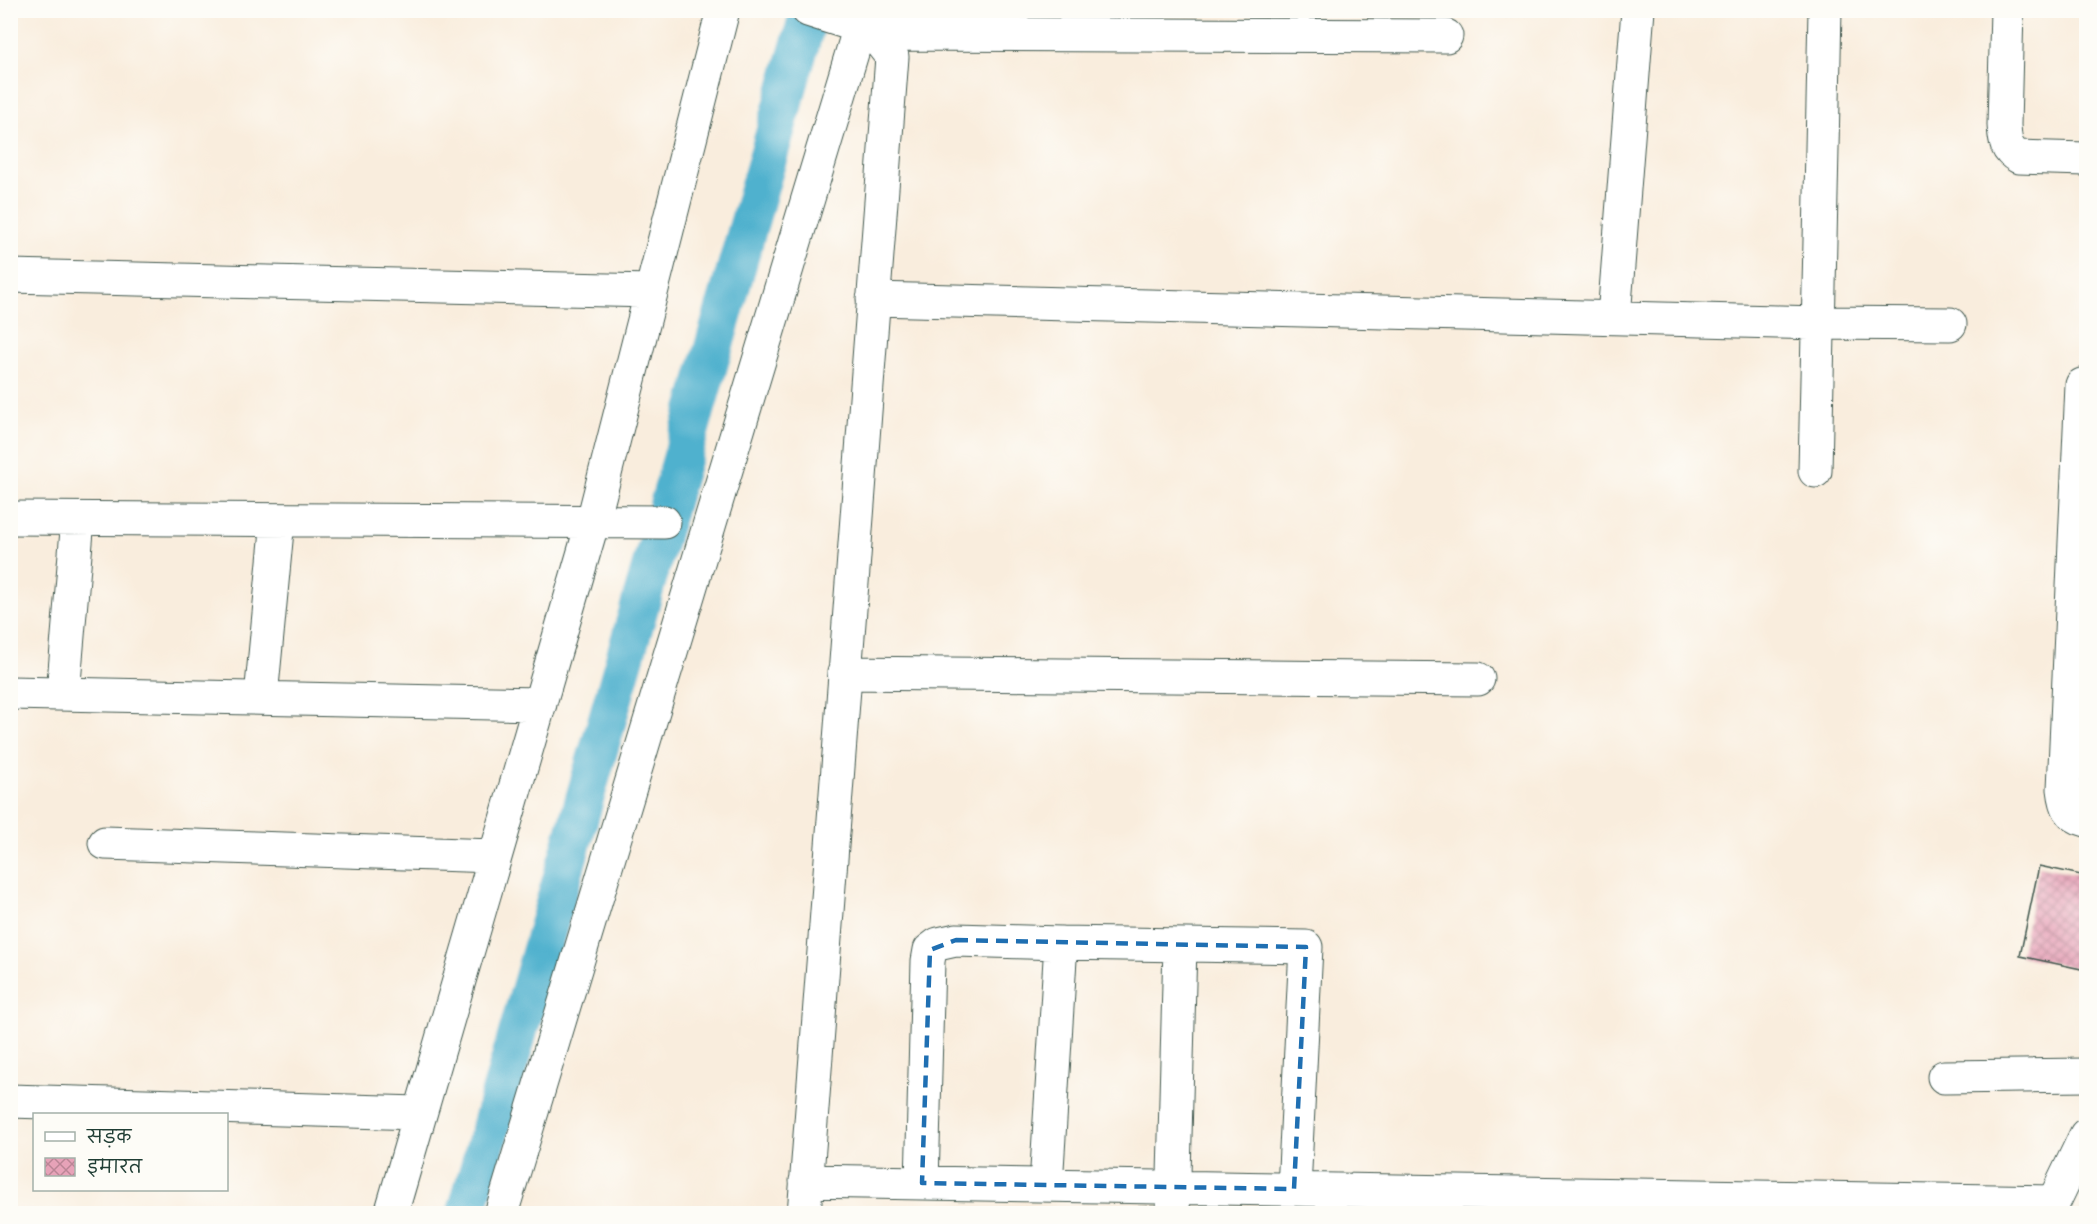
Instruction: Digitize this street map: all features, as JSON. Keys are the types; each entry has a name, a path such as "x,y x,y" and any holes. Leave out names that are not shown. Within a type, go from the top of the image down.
{"street":[{"path":"391,1214 593,521 723,11 709,10"},
{"path":"808,10 864,25 1446,36"},
{"path":"1614,317 1638,10"},
{"path":"1815,471 1825,10"},
{"path":"2007,10 2004,124 2005,141 2010,153 2019,157 2086,159"},
{"path":"804,1214 892,57 864,25"},
{"path":"501,1214 864,25"},
{"path":"10,276 651,291"},
{"path":"873,299 1819,323 1950,324"},
{"path":"2082,385 2079,637 2064,789 2066,807 2077,818 2086,820"},
{"path":"10,518 664,522"},
{"path":"63,694 78,519"},
{"path":"261,697 278,520"},
{"path":"844,673 1478,679"},
{"path":"10,693 540,704"},
{"path":"105,843 494,856"},
{"path":"922,1183 928,961 930,950 938,944 956,940 1306,947 1294,1189"},
{"path":"1046,1185 1061,943"},
{"path":"1173,1200 1180,945"},
{"path":"1944,1077 2086,1075"},
{"path":"10,1101 419,1113"},
{"path":"806,1180 1046,1185 1173,1200 1294,1189 1497,1203 2051,1208 2086,1136"}],"highlighted area":[{"path":"956,940 1306,947 1294,1189 922,1183 930,950"}],"building":[{"path":"2039,866 2086,876 2086,970 2020,956"}],"waterway":[{"path":"466,1214 810,10"}]}
